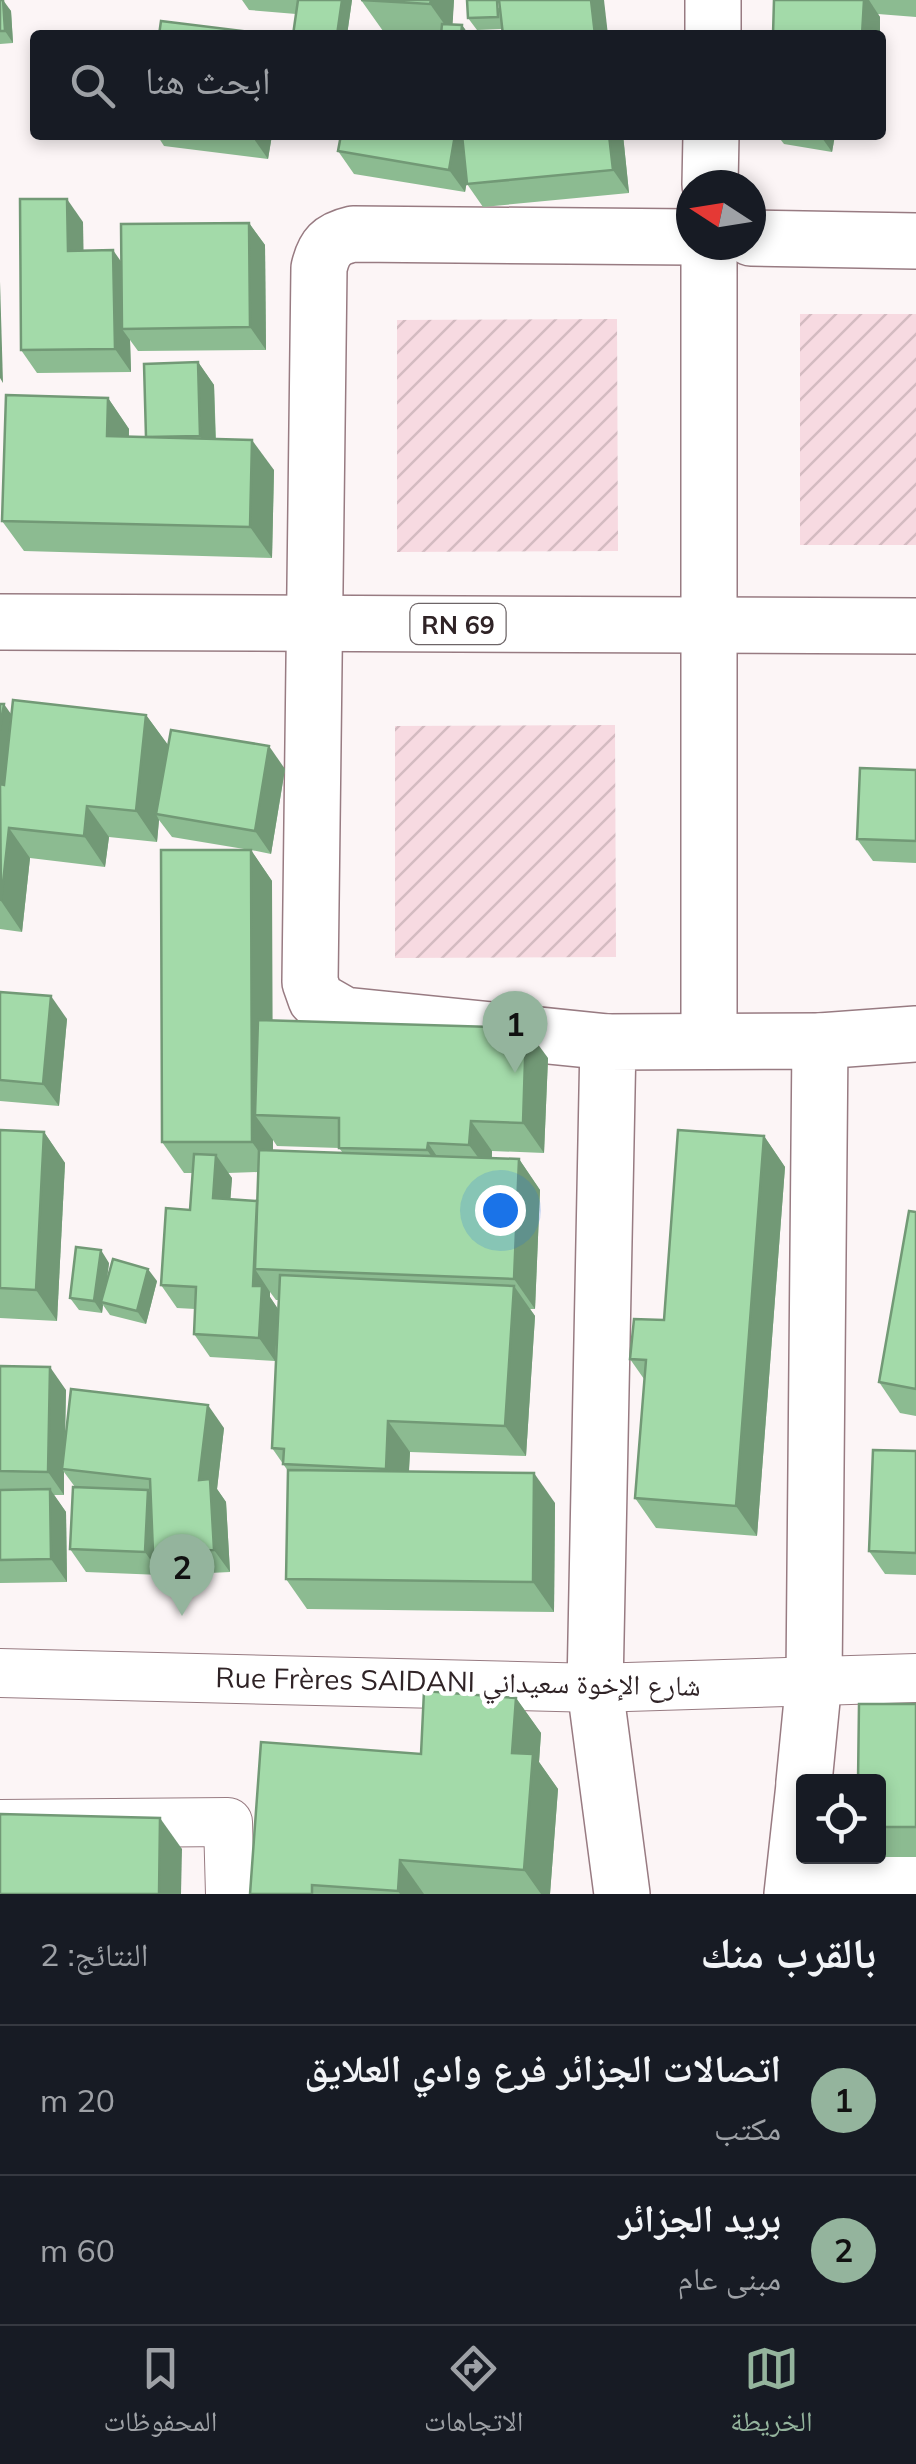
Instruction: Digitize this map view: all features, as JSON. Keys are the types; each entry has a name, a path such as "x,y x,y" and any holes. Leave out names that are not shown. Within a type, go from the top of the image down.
{"main road":[{"path":"713,30 714,0"},
{"path":"710,170 711,140"},
{"path":"676,237 353,234 337,238 324,249 318,268 310,982 316,999 344,1015 608,1042 820,1041 916,1034"},
{"path":"766,238 916,241"},
{"path":"708,260 709,1040"},
{"name":"RN 69","path":"0,622 916,626"},
{"path":"805,1774 814,1680 820,1041"},
{"path":"608,1042 595,1688 622,1894"},
{"path":"793,1883 796,1856"}],"street":[{"name":"Rue Frères SAIDANI شارع الإخوة سعيداني","path":"0,1673 595,1688 916,1678"},
{"path":"0,1824 228,1822 230,1894"},
{"path":"793,1883 916,1876"}],"shaded area":[{"path":"800,314 916,314 916,545 800,545"},
{"path":"617,319 618,551 397,552 397,320"},
{"path":"615,725 616,957 395,958 395,726"}],"building":[{"path":"3,0 5,31 0,31"},
{"path":"298,0 342,0 338,30 294,30"},
{"path":"361,0 431,0 430,4"},
{"path":"467,0 497,0 498,17 468,18"},
{"path":"499,0 591,0 594,30 502,30"},
{"path":"774,0 864,0 862,30 773,30"},
{"path":"161,21 235,30 160,30"},
{"path":"442,24 462,25 462,30 441,30"},
{"path":"340,140 454,140 449,170 338,151"},
{"path":"463,140 610,140 613,170 467,184"},
{"path":"20,199 67,199 68,251 113,250 115,349 21,350"},
{"path":"249,223 250,327 122,329 121,224"},
{"path":"198,362 200,436 146,437 144,364"},
{"path":"6,395 108,398 107,436 252,440 250,527 2,521"},
{"path":"13,700 146,715 136,811 87,806 84,836 9,828 1,901 0,784 4,785"},
{"path":"171,730 269,746 255,831 156,814"},
{"path":"860,768 916,770 916,841 857,839"},
{"path":"161,850 251,850 252,1142 162,1142"},
{"path":"0,992 51,996 43,1084 0,1080"},
{"path":"258,1020 526,1028 523,1123 471,1121 469,1145 428,1143 427,1150 339,1148 339,1118 255,1115"},
{"path":"0,1130 44,1132 36,1290 0,1288"},
{"path":"678,1130 764,1136 736,1506 635,1498 646,1360 630,1359 634,1319 664,1320"},
{"path":"259,1150 519,1159 514,1279 255,1269"},
{"path":"194,1154 216,1155 213,1198 257,1201 253,1286 262,1286 259,1338 194,1334 196,1287 161,1285 166,1208 190,1210"},
{"path":"909,1211 916,1212 916,1389 879,1382"},
{"path":"76,1247 101,1250 94,1301 70,1298"},
{"path":"113,1259 148,1269 137,1311 101,1302"},
{"path":"280,1275 514,1286 505,1426 388,1421 386,1469 283,1464 284,1449 272,1448"},
{"path":"0,1366 50,1367 48,1472 0,1471"},
{"path":"71,1389 208,1405 199,1480 210,1479 214,1550 153,1552 150,1479 62,1469"},
{"path":"873,1450 916,1451 916,1553 869,1551"},
{"path":"288,1470 534,1473 533,1582 286,1579"},
{"path":"73,1487 148,1490 145,1552 70,1549"},
{"path":"50,1489 51,1559 0,1560 0,1490"},
{"path":"424,1691 516,1698 512,1753 533,1754 524,1870 400,1860 398,1891 312,1885 312,1894 250,1894 261,1742 421,1754"},
{"path":"859,1704 916,1704 916,1827 886,1827 886,1774 858,1774"},
{"path":"0,1814 160,1818 159,1894 0,1894"}],"place":[{"name":"اتصالات الجزائر فرع وادي العلايق","path":"515,1073"},
{"name":"بريد الجزائر","path":"182,1616"}]}
